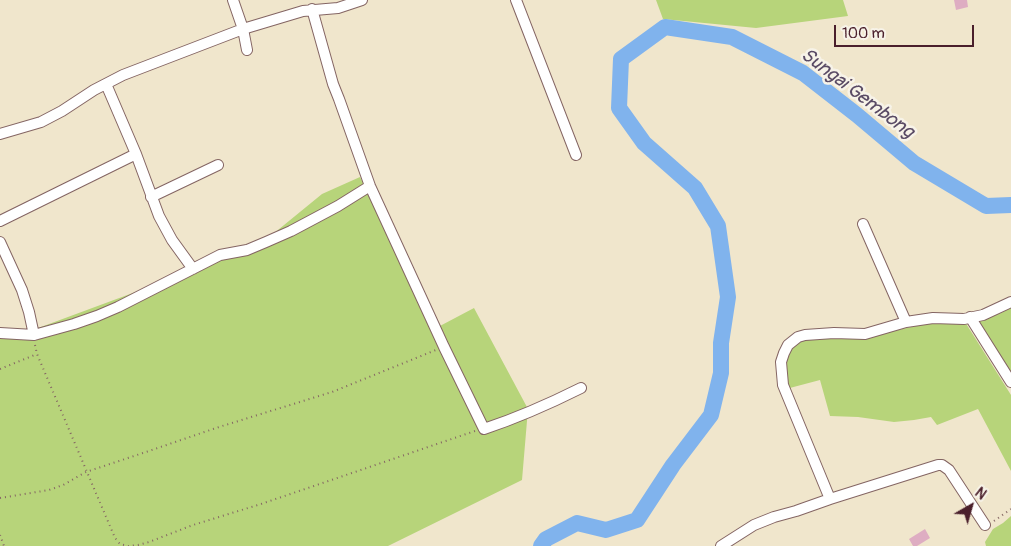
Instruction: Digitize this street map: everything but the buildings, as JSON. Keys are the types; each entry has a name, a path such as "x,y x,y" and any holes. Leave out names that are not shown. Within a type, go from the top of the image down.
{"street":[{"path":"233,0 243,29 247,50"},
{"path":"0,134 41,122 123,75 243,29 303,11 338,8 362,0"},
{"path":"516,0 576,155"},
{"path":"312,9 330,76 370,186 484,429 549,404 581,388"},
{"path":"106,84 136,154 159,216 193,269"},
{"path":"0,221 136,154"},
{"path":"151,197 218,165"},
{"path":"0,333 34,335 97,316 220,255 247,250 290,231 338,206 370,186"},
{"path":"863,224 906,322"},
{"path":"0,242 22,290 34,335"},
{"path":"830,499 783,385 781,362 788,345 805,335 834,333 865,334 906,322 933,318 964,319 984,315 1011,302"},
{"path":"970,317 1011,382"},
{"path":"721,546 754,525 938,465 950,470 985,525"}],"path":[{"path":"34,335 37,354 115,538 120,544 128,546 138,545 484,429"},
{"path":"0,498 49,490 63,485 86,472 219,427 332,392 444,347"},
{"path":"0,369 37,354"},
{"path":"985,525 1011,509"},
{"path":"0,535 4,546"}],"green space":[{"path":"656,0 843,0 848,16 756,28 663,19"},
{"path":"360,177 438,327 474,308 528,409 522,480 388,546 0,546 0,329 22,334 176,277 185,266 262,243 322,194"},
{"path":"1011,307 1011,387 970,322 1001,313"},
{"path":"965,322 1011,395 1011,471 978,409 937,425 931,417 894,422 858,417 830,416 820,380 786,389 783,365 791,347 807,339 864,338 928,323"},
{"path":"1011,516 1011,546 986,546 985,542 993,529"}],"waterway":[{"name":"Sungai Gembong","path":"541,546 546,539 577,523 606,530 637,520 673,465 711,415 721,373 721,343 728,297 718,226 695,188 644,143 619,108 621,59 665,27 732,37 803,73 914,163 986,206 1011,205"}]}
